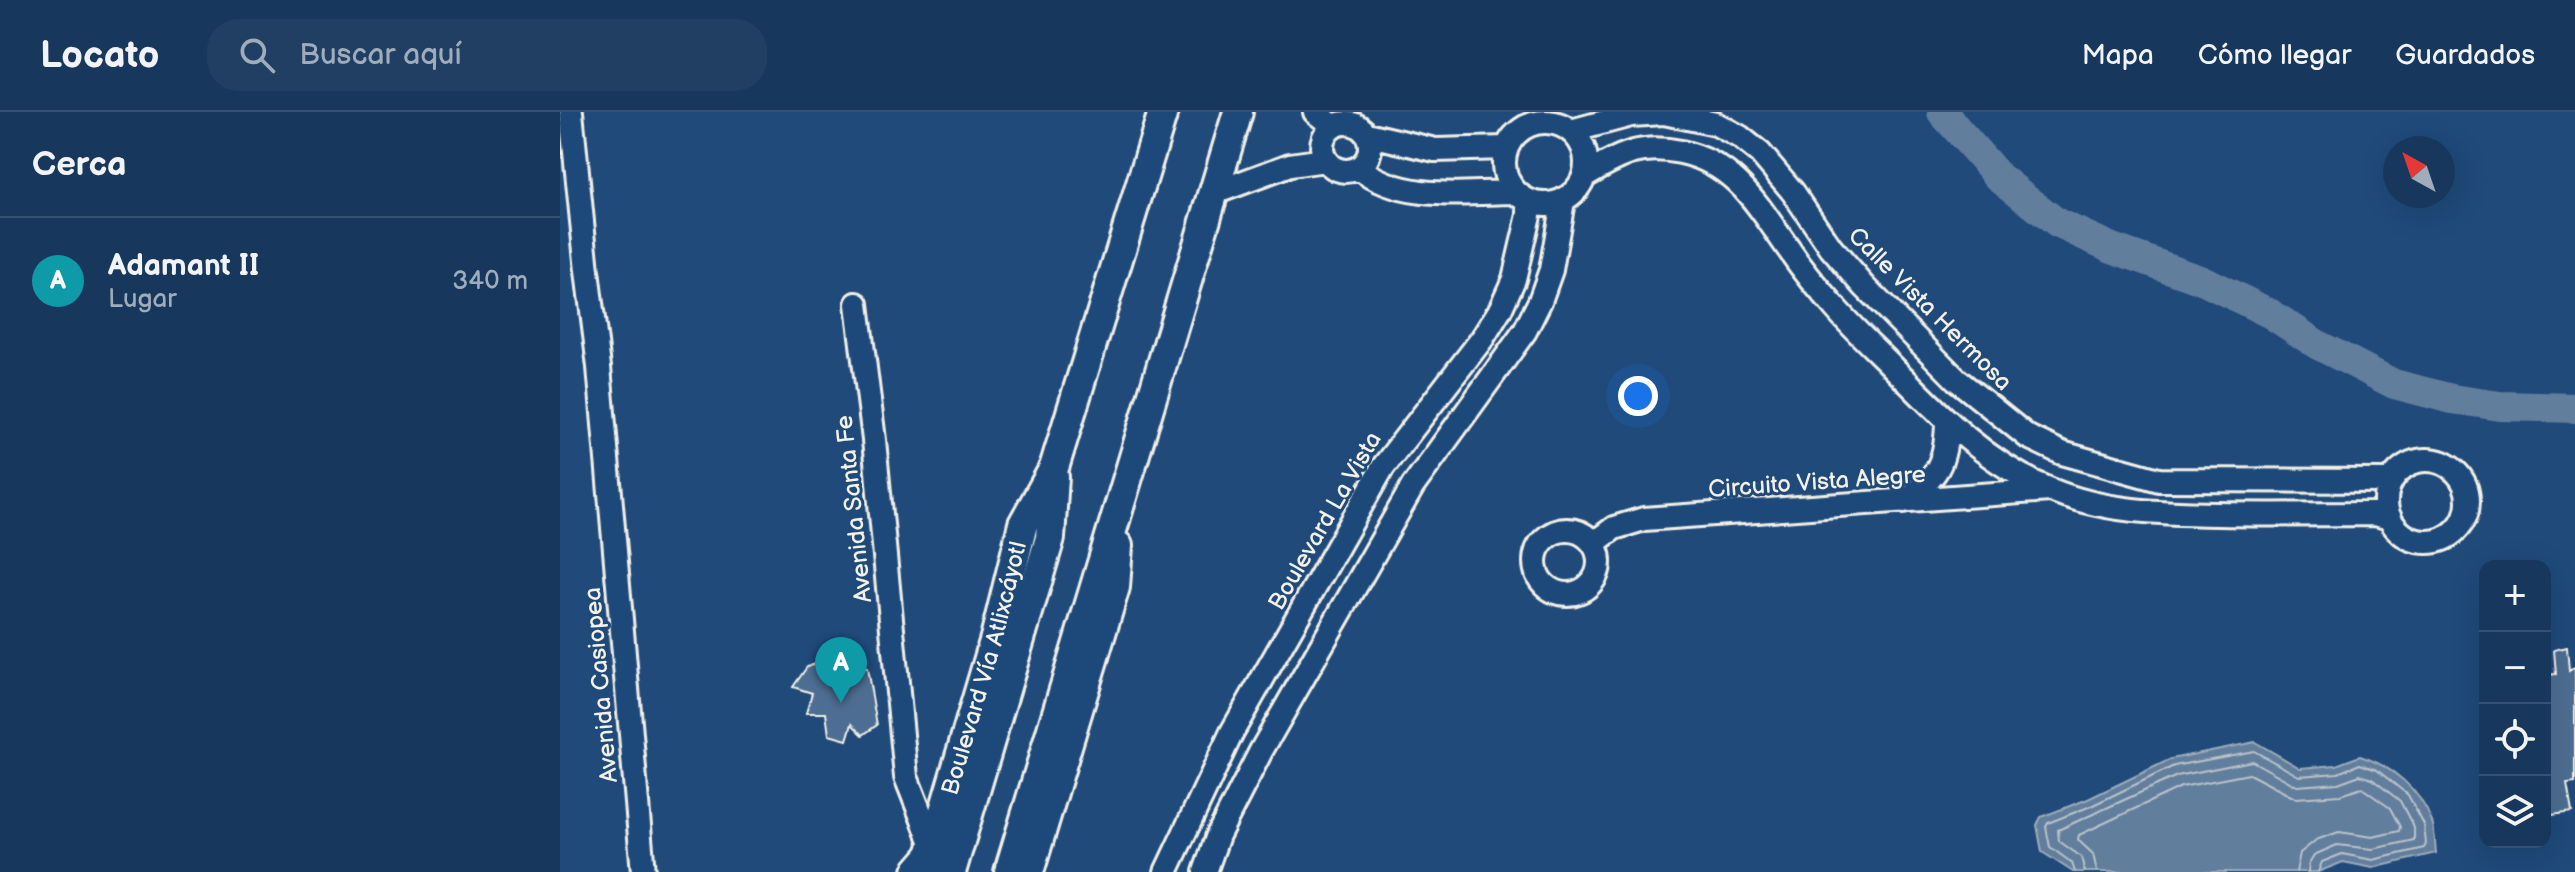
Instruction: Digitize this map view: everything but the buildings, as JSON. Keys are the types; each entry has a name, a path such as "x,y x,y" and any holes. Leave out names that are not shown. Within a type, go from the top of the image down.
{"main road":[{"path":"1009,872 1238,112"},
{"name":"Boulevard Vía Atlixcáyotl","path":"932,864 1050,538 1054,468 1157,119"},
{"path":"1029,872 1115,587 1118,548 1115,513"}],"street":[{"name":"Avenida Casiopea","path":"571,112 599,367 643,872"},
{"path":"1315,112 1333,126"},
{"name":"Calle Vista Hermosa","path":"1560,122 1664,113 1716,124 1740,137 1760,153 1831,248 1865,287 1956,379 2028,437 2062,453 2159,480 2390,481"},
{"path":"1359,168 1374,180 1428,194 1522,197 1546,205 1563,201 1576,191 1584,176 1586,159 1581,143 1560,122 1524,119 1506,148 1503,163 1506,179 1522,197"},
{"path":"1367,134 1370,153 1359,168 1340,171 1325,160 1322,142 1333,126 1352,123 1367,134 1435,150 1506,148"},
{"path":"1584,176 1627,152 1663,150 1683,152 1735,178 1752,195 1831,304 1947,423 1996,462 2050,490 2101,506 2162,512 2375,514 2390,518"},
{"path":"1214,193 1290,165 1325,160"},
{"name":"Boulevard La Vista","path":"1166,872 1232,732 1383,467 1482,339 1500,310 1514,279 1529,215 1522,197"},
{"path":"1205,872 1218,835 1261,751 1413,486 1525,331 1551,270 1563,201"},
{"name":"Avenida Santa Fe","path":"857,304 874,440 906,777 932,864"},
{"path":"1904,502 1929,482 1941,466 1947,446 1947,423"},
{"path":"2421,459 2441,461 2457,472 2468,493 2468,508 2461,524 2445,539 2426,543 2401,532 2386,508 2385,496 2390,481 2403,466 2421,459"},
{"name":"Circuito Vista Alegre","path":"1594,543 1614,528 1644,519 2050,490"},
{"path":"1326,567 1358,586"}],"water":[{"path":"2255,742 2300,768 2336,765 2360,756 2383,766 2404,780 2427,810 2432,822 2436,853 2373,868 2343,862 2318,872 2073,872 2042,852 2037,825 2041,817 2088,799 2171,759"}],"waterway":[{"path":"1942,112 1998,176 2057,223 2112,248 2202,280 2271,314 2318,345 2394,384 2452,399 2500,406 2575,408"}],"place":[{"name":"Adamant II","path":"841,703"}]}
